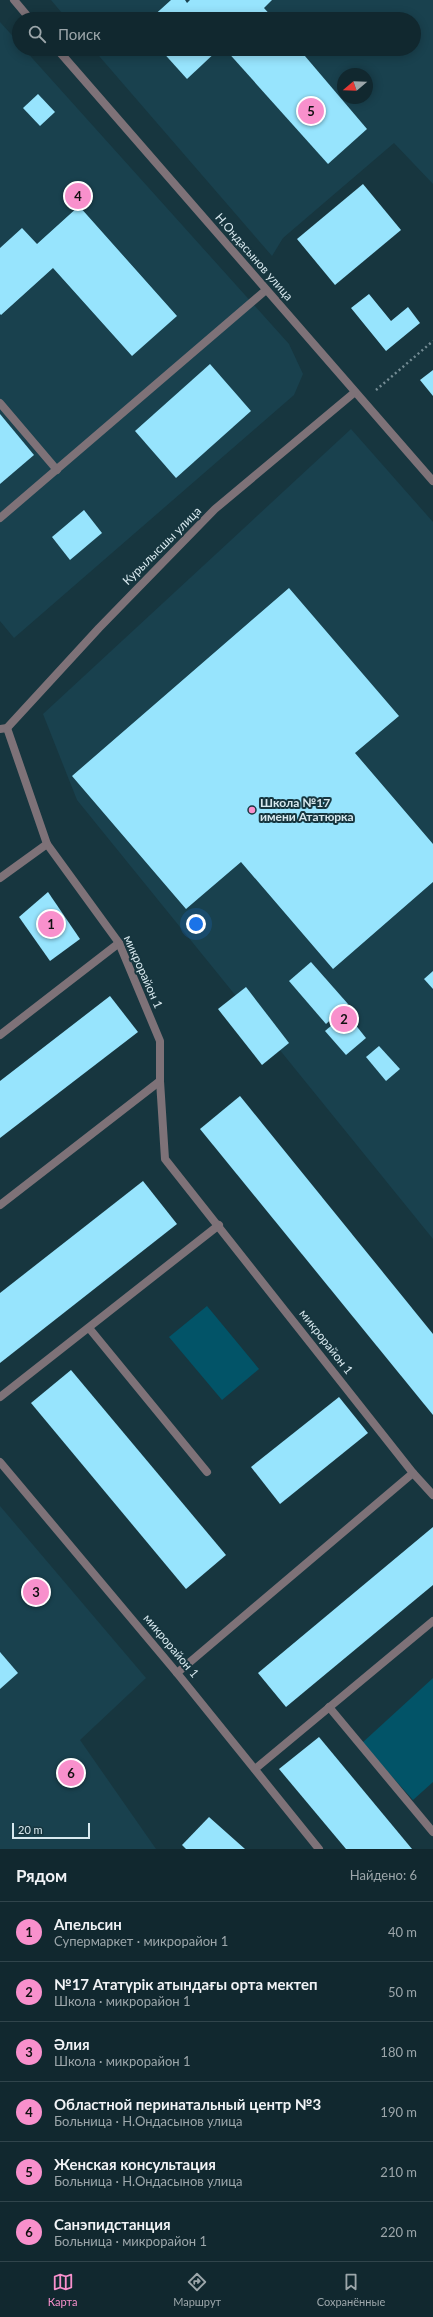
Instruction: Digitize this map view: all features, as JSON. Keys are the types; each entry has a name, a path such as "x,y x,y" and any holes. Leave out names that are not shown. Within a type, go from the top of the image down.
{"street":[{"path":"14,0 24,12"},
{"name":"Н.Ондасынов улица","path":"62,56 433,481"},
{"path":"0,518 266,290"},
{"name":"Курылысшы улица","path":"4,728 99,628 215,510 355,392"},
{"path":"0,403 57,470"},
{"name":"микрорайон 1","path":"4,728 47,844 119,943 160,1041 160,1081 165,1159 219,1225 413,1473 433,1496"},
{"path":"0,878 47,844"},
{"path":"0,1035 119,943"},
{"path":"0,1205 160,1081"},
{"path":"0,1397 219,1225"},
{"path":"89,1328 206,1472"},
{"name":"микрорайон 1","path":"0,1462 177,1672 319,1849"},
{"path":"177,1672 413,1473"},
{"path":"255,1769 433,1621"},
{"path":"329,1707 433,1832"}],"path":[{"path":"363,401 433,341"}],"shaded area":[{"path":"51,0 433,0 433,184 394,143 283,238 272,256 99,56 421,56 421,12 61,12"},
{"path":"0,22 12,35 12,56 30,56 289,344 303,374 294,395 14,638 0,621"},
{"path":"351,429 433,522 433,1239 77,800 43,714"},
{"path":"207,1306 259,1369 222,1400 169,1337"},
{"path":"0,1506 146,1678 80,1740 156,1849 0,1849"},
{"path":"433,1678 433,1782 413,1800 362,1743"}],"building":[{"path":"171,0 185,0 187,3 190,0 272,0 264,8 268,12 158,12"},
{"path":"166,56 212,56 187,79"},
{"path":"231,56 305,56 337,94 337,104 346,104 367,129 328,164"},
{"path":"38,94 55,112 40,126 23,108"},
{"path":"363,184 401,230 335,285 297,239"},
{"path":"79,206 177,316 132,356 53,268 1,315 0,314 0,248 22,228 37,244"},
{"path":"369,294 391,321 408,307 420,323 386,351 351,308"},
{"path":"210,364 251,411 176,478 135,431"},
{"path":"433,370 433,396 420,380"},
{"path":"0,414 34,455 0,484"},
{"path":"84,510 102,533 70,560 52,537"},
{"name":"Школа №17 имени Ататюрка","path":"289,588 399,716 355,753 433,844 433,882 333,969 241,862 186,909 72,776"},
{"path":"48,892 80,939 50,961 19,917"},
{"path":"311,962 348,1004 326,1024 289,981"},
{"path":"433,971 433,989 424,979"},
{"path":"246,987 289,1043 262,1065 218,1009"},
{"path":"110,996 138,1032 0,1138 0,1081"},
{"path":"346,1013 366,1038 346,1055 325,1031"},
{"path":"379,1046 400,1069 386,1081 366,1057"},
{"path":"240,1096 433,1334 433,1415 200,1129"},
{"path":"143,1181 177,1224 0,1363 0,1293"},
{"path":"71,1370 226,1555 186,1589 31,1403"},
{"path":"339,1397 368,1433 280,1504 251,1467"},
{"path":"433,1527 433,1585 286,1707 258,1673"},
{"path":"0,1652 18,1673 0,1689"},
{"path":"319,1737 412,1849 346,1849 279,1769"},
{"path":"209,1817 245,1849 186,1849 182,1845"}],"place":[{"name":"Женская консультация","path":"311,111"},
{"name":"Областной перинатальный центр №3","path":"78,196"},
{"name":"Школа №17 имени Ататюрка","path":"252,810"},
{"name":"Апельсин","path":"51,924"},
{"name":"№17 Ататүрік атындағы орта мектеп","path":"344,1019"},
{"name":"Әлия","path":"36,1592"},
{"name":"Санэпидстанция","path":"71,1773"}]}
